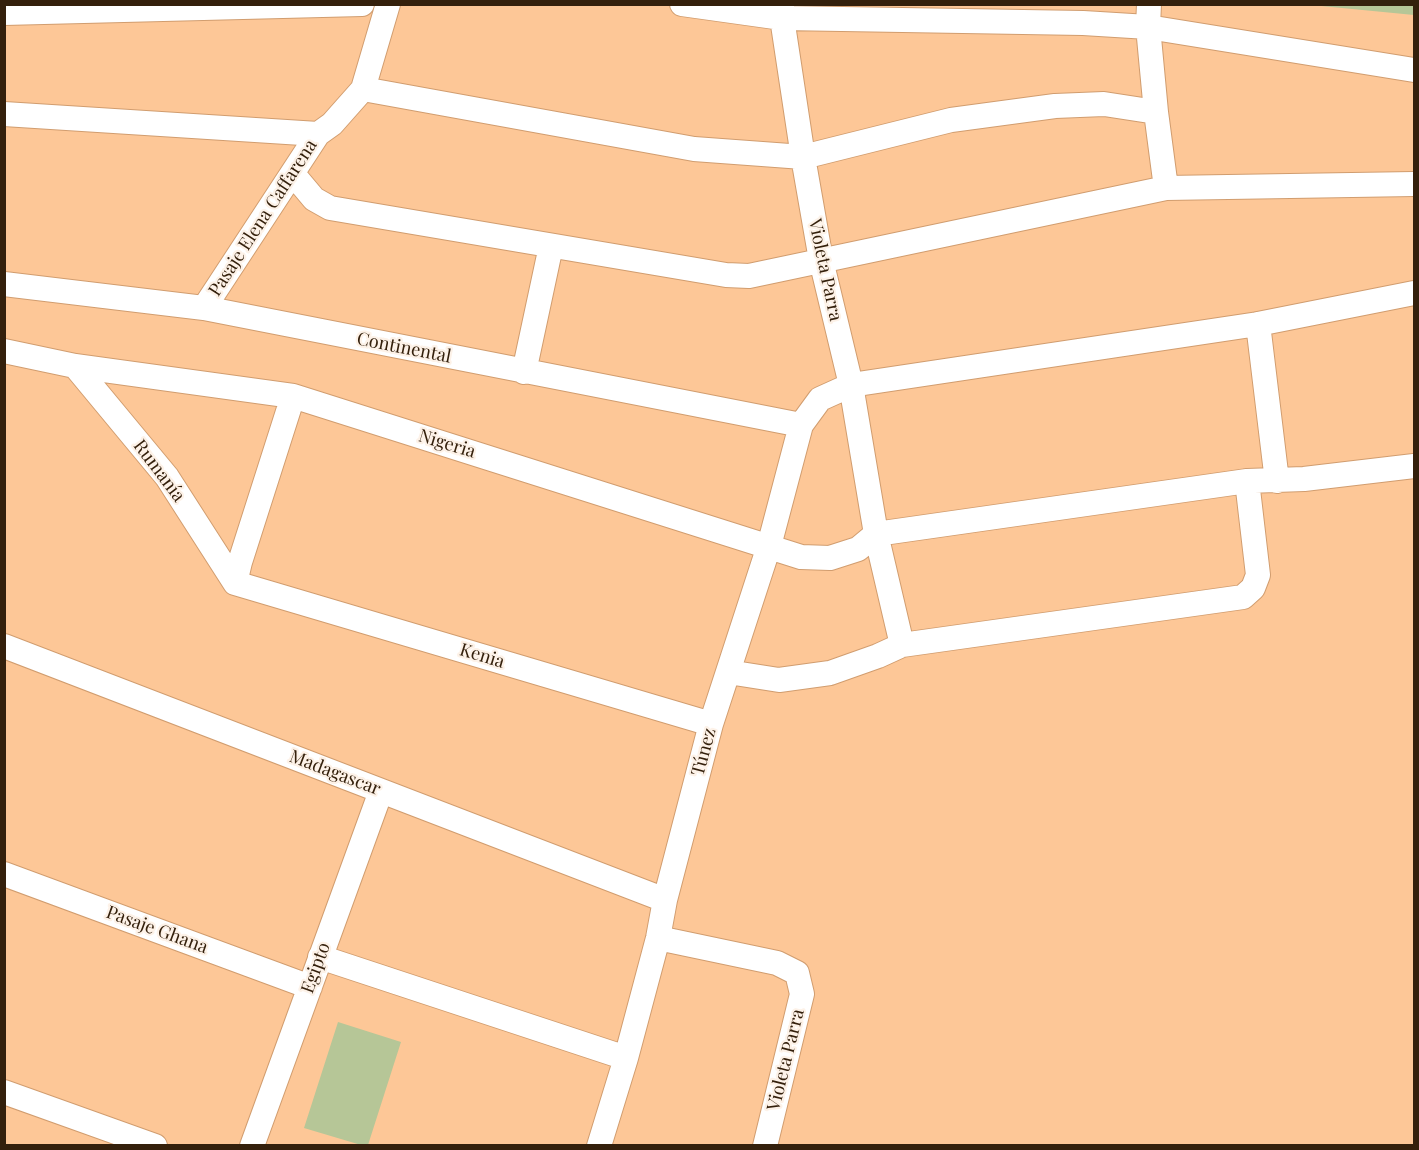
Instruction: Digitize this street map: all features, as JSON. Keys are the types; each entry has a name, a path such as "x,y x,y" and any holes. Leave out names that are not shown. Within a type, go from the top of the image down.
{"street":[{"path":"4,13 362,4"},
{"name":"Pasaje Elena Caffarena","path":"204,308 318,134 333,124 363,89 388,4"},
{"path":"682,4 782,11 1083,23 1148,16 1414,70"},
{"name":"Violeta Parra","path":"782,11 821,260 851,385 876,534 902,645"},
{"path":"1148,16 1156,112 1166,188"},
{"path":"363,89 694,149 804,157 951,120 1055,106 1104,104 1156,112"},
{"path":"4,114 318,134"},
{"path":"293,174 314,199 330,208 726,276 749,276 1166,188 1414,184"},
{"path":"524,372 551,246"},
{"name":"Continental","path":"4,284 204,308 801,426"},
{"name":"Túnez","path":"599,1146 626,1058 658,938 665,900 711,724 769,546 801,426 820,399 851,385 1257,324 1414,293"},
{"path":"1257,324 1277,481"},
{"name":"Nigeria","path":"4,351 75,366 293,396 801,556 830,558 858,549 876,534"},
{"name":"Rumanía","path":"75,366 167,477 244,585"},
{"path":"244,585 244,551 293,396"},
{"path":"876,534 1247,481 1304,479 1414,466"},
{"path":"729,672 779,680 830,673 902,645 1243,597 1253,588 1257,574 1247,481"},
{"name":"Kenia","path":"244,585 711,724"},
{"name":"Madagascar","path":"4,646 665,900"},
{"name":"Egipto","path":"252,1146 381,791"},
{"name":"Pasaje Ghana","path":"4,874 310,987"},
{"name":"Violeta Parra","path":"658,938 777,963 797,973 802,994 765,1146"},
{"path":"320,957 626,1058"},
{"path":"4,1092 155,1146"}],"green space":[{"path":"1311,5 1414,5 1414,15"},
{"path":"338,1022 401,1042 368,1145 304,1128"}]}
